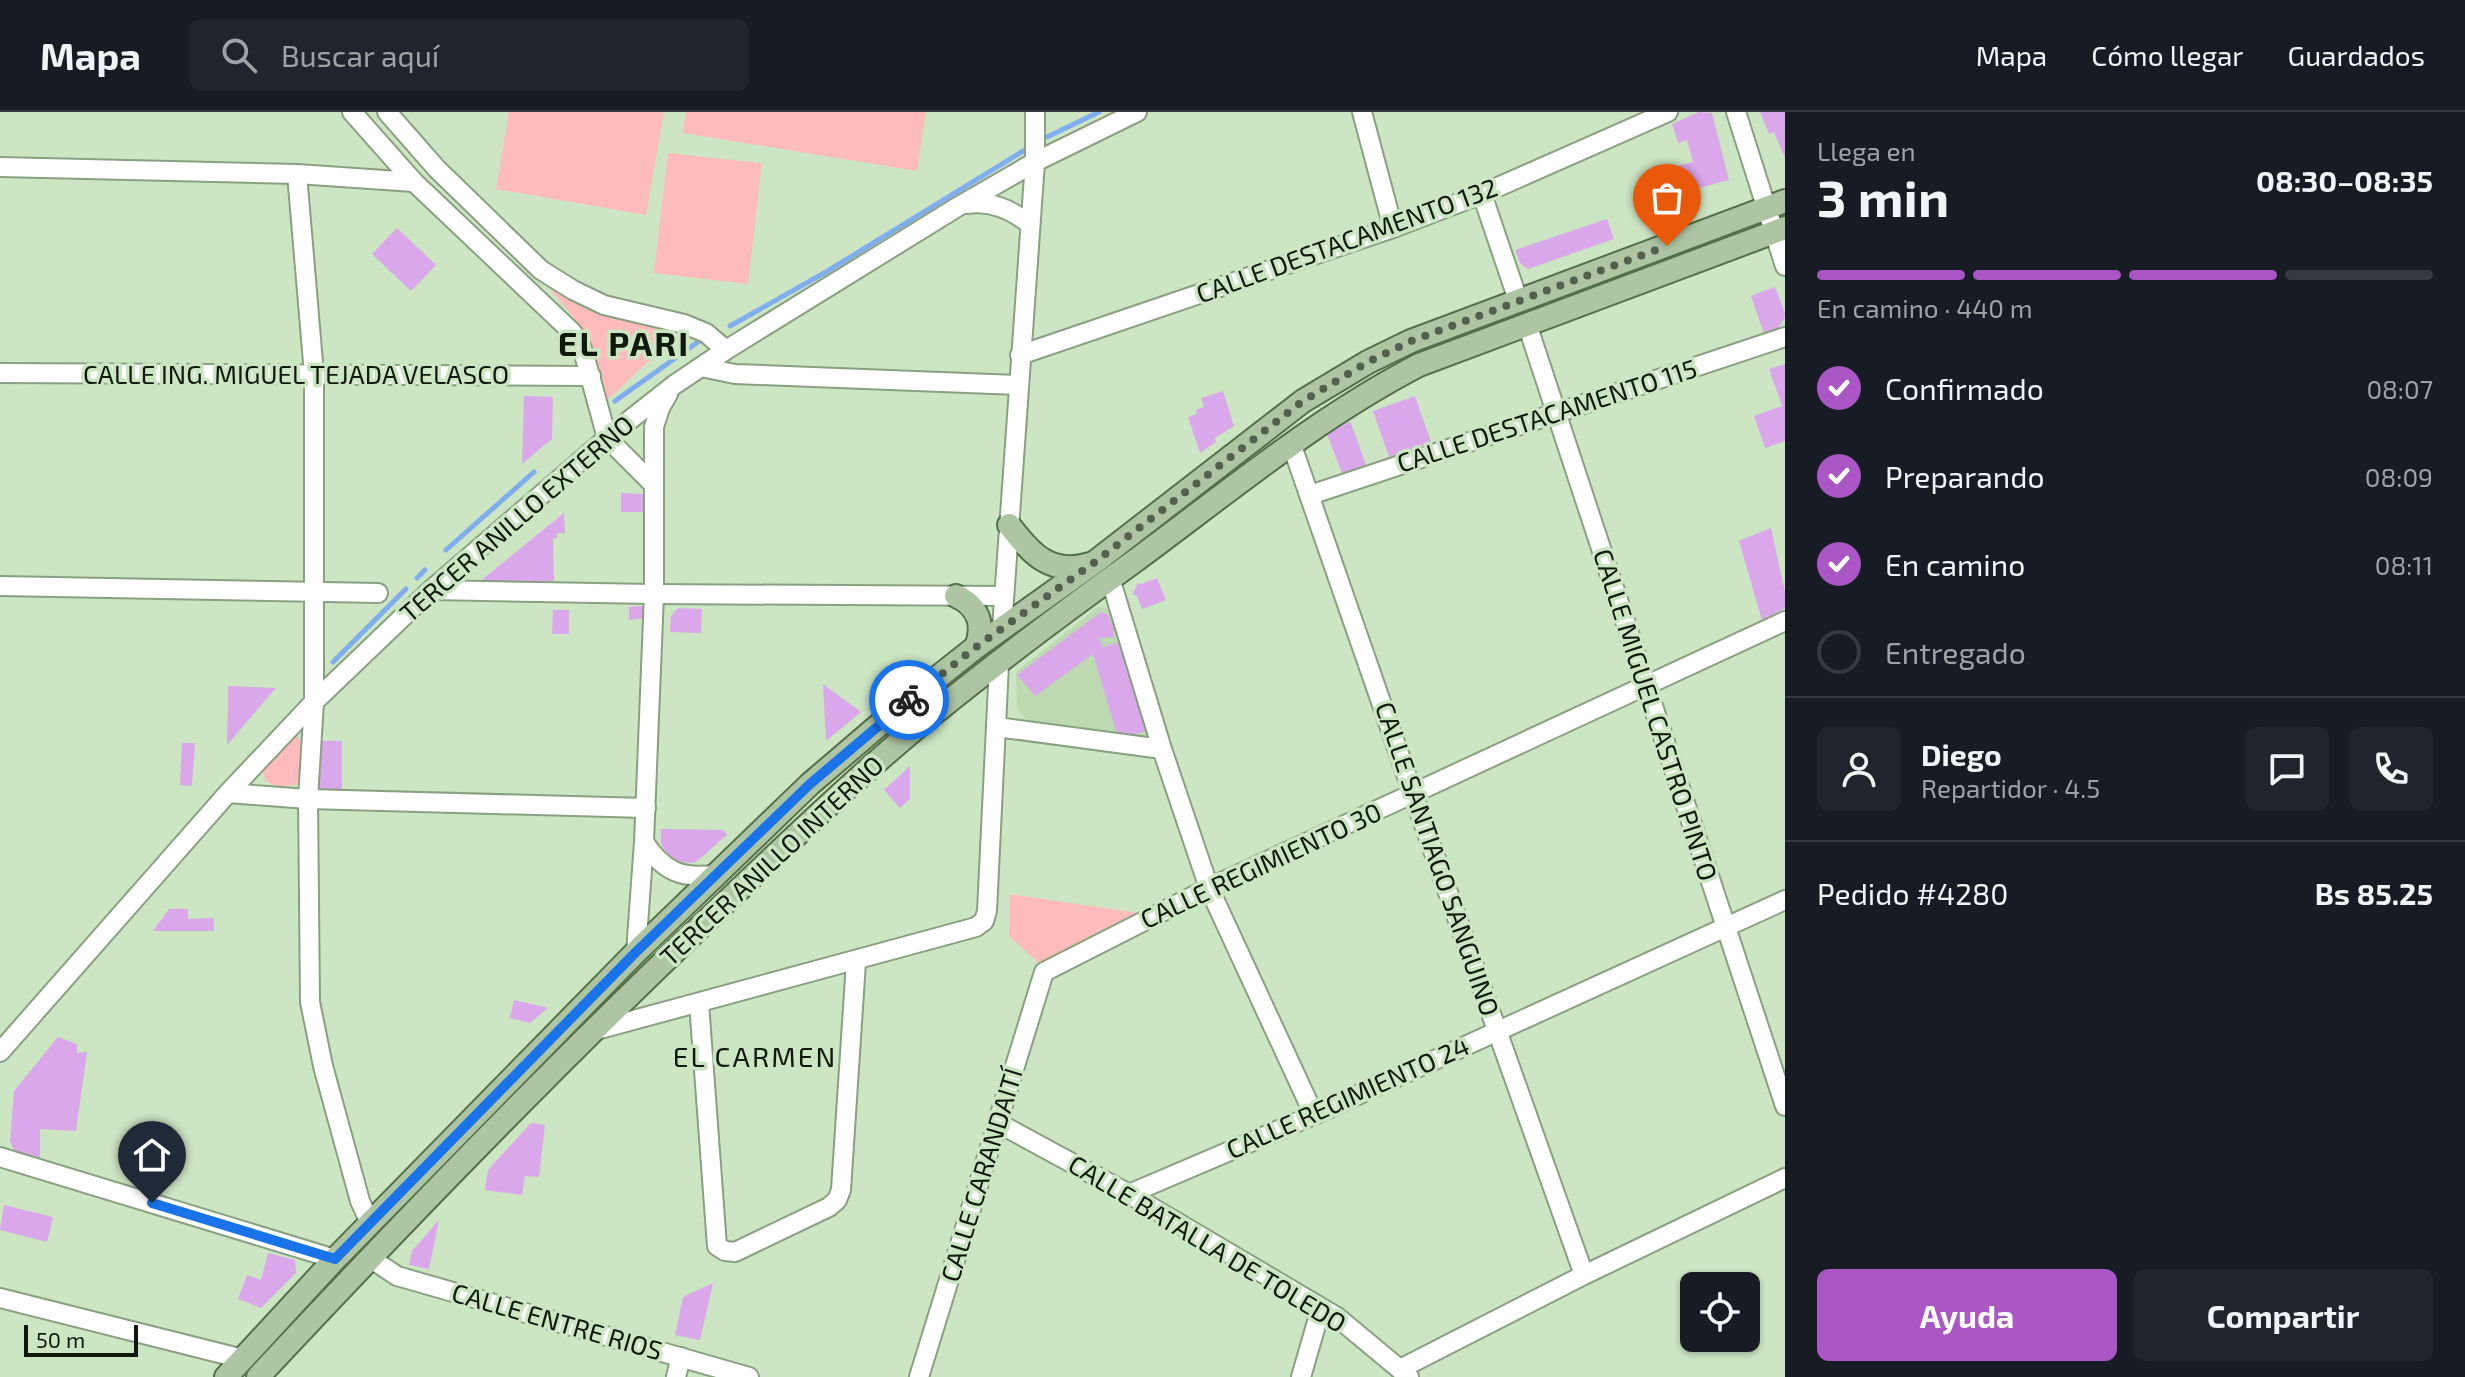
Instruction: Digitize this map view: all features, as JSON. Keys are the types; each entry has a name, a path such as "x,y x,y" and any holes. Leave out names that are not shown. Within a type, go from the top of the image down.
{"main road":[{"name":"TERCER ANILLO INTERNO","path":"258,1377 591,1031 626,1013 825,808 912,732 999,664 1103,570 1303,401 1368,362 1411,341 1776,204"},
{"name":"TERCER ANILLO INTERNO","path":"226,1377 335,1259 636,952 821,774 976,647 1002,628 1103,570 1129,565 1291,443 1381,384 1419,365 1780,230"},
{"path":"1647,279 1657,270 1696,254 1699,249 1697,235"},
{"path":"1291,443 1293,417 1303,401"},
{"path":"1009,525 1041,559 1058,567 1103,570"},
{"path":"945,706 997,655 1002,628 1026,625 1106,574 1129,565"},
{"path":"956,596 976,610 981,635 976,647"},
{"path":"520,1103 514,1090 535,1055"},
{"path":"461,1164 481,1130 473,1117"}],"street":[{"path":"352,112 414,182 572,332 580,343 591,376 607,438 653,484"},
{"path":"387,112 437,169 541,270 604,305 684,324 706,333 726,350"},
{"name":"TERCER ANILLO EXTERNO","path":"3,1045 228,793 314,702 431,590 607,438 674,385 726,350 1034,158 1137,112"},
{"path":"1362,112 1393,228"},
{"name":"CALLE DESTACAMENTO 132","path":"1020,355 1393,228 1482,194 1668,112"},
{"path":"1736,112 1776,204 1785,266"},
{"path":"1002,628 1035,119"},
{"path":"0,167 297,174 414,182"},
{"path":"297,174 314,374 314,702 308,799 310,1002 327,1081 360,1201 370,1223"},
{"path":"1482,194 1518,300"},
{"path":"959,206 989,204 1004,207 1030,224"},
{"name":"CALLE MIGUEL CASTRO PINTO","path":"1527,324 1785,1106"},
{"name":"CALLE DESTACAMENTO 115","path":"1310,495 1785,337"},
{"path":"701,367 735,374 1018,385"},
{"name":"CALLE ING. MIGUEL TEJADA VELASCO","path":"0,373 591,376"},
{"path":"636,952 646,808 654,594 654,427 660,408 674,385"},
{"name":"CALLE SANTIAGO SANGUINO","path":"1291,443 1584,1275"},
{"path":"1103,570 1209,888 1314,1115"},
{"path":"0,586 378,593"},
{"path":"431,590 1004,596"},
{"name":"CALLE REGIMIENTO 30","path":"1044,972 1209,888 1785,621"},
{"path":"626,1013 699,1003 856,962 976,927 984,921 987,911 999,664"},
{"path":"997,727 1162,749"},
{"path":"228,793 308,799 646,808"},
{"path":"644,842 654,856 675,871 700,877 717,874"},
{"name":"CALLE REGIMIENTO 24","path":"1129,1194 1314,1115 1785,900"},
{"path":"699,1003 717,1246 735,1252 829,1207 837,1200 841,1190 856,962"},
{"name":"CALLE CARANDAITÍ","path":"919,1377 1044,972"},
{"name":"CALLE BATALLA DE TOLEDO","path":"998,1123 1129,1194 1337,1317 1405,1373"},
{"path":"0,1157 335,1259"},
{"path":"1405,1373 1584,1275 1785,1178"},
{"name":"CALLE ENTRE RIOS","path":"370,1258 397,1276 749,1377"},
{"path":"0,1298 243,1359"},
{"path":"1301,1377 1321,1308"},
{"path":"676,1377 681,1357"}],"shaded area":[{"path":"509,112 664,112 646,215 496,189"},
{"path":"686,112 926,112 917,171 683,133"},
{"path":"668,153 762,163 748,284 654,273"},
{"path":"555,286 576,301 598,311 692,334 691,337 657,355 608,399 588,340 551,291"},
{"path":"1098,607 1106,608 1110,613 1148,729 1146,741 1030,724 1017,708 1016,672"},
{"path":"295,733 304,747 303,777 295,785 277,786 265,781 263,766"},
{"path":"1010,894 1138,913 1041,965 1009,936"}],"building":[{"path":"1699,112 1712,113 1729,180 1674,195 1666,169 1693,162 1687,140 1678,143 1672,124"},
{"path":"1760,112 1785,112 1785,158 1774,132 1769,134"},
{"path":"1607,219 1614,239 1528,269 1520,263 1515,250"},
{"path":"397,228 436,265 411,291 372,254"},
{"path":"1775,287 1785,313 1784,319 1777,330 1764,334 1751,296"},
{"path":"1785,364 1785,441 1765,448 1754,416 1782,406 1769,369"},
{"path":"1223,391 1234,426 1215,438 1216,442 1200,453 1188,417 1204,407 1201,398"},
{"path":"524,396 553,397 552,439 522,464"},
{"path":"1415,396 1431,442 1389,457 1373,411"},
{"path":"1350,421 1367,467 1343,476 1327,434"},
{"path":"621,493 644,494 643,512 621,512"},
{"path":"564,513 565,533 557,533 557,538 553,538 554,581 478,583"},
{"path":"1771,528 1785,592 1785,608 1762,620 1739,541"},
{"path":"1157,578 1166,600 1142,609 1137,596 1133,594 1138,583"},
{"path":"642,606 647,618 629,620 629,607"},
{"path":"678,608 702,609 701,633 670,632 671,616"},
{"path":"553,610 569,610 569,634 552,634"},
{"path":"1101,612 1107,614 1115,630 1114,637 1098,638 1103,646 1101,648 1120,642 1147,731 1118,738 1093,654 1035,696 1017,675"},
{"path":"823,684 861,712 826,741"},
{"path":"228,686 276,688 227,745 228,708"},
{"path":"317,741 342,741 342,794 327,794 321,790 317,781"},
{"path":"182,743 195,743 192,786 180,785"},
{"path":"910,766 910,799 900,808 884,790"},
{"path":"661,829 724,830 727,835 696,862 689,863 674,860 668,855 661,844"},
{"path":"169,909 188,909 188,919 214,918 214,931 153,931"},
{"path":"514,1000 548,1008 530,1023 510,1018"},
{"path":"58,1037 77,1044 77,1053 87,1052 76,1131 40,1129 40,1159 15,1151 10,1142 14,1091"},
{"path":"531,1123 545,1125 539,1177 525,1176 522,1195 485,1190 488,1170"},
{"path":"4,1205 53,1217 47,1242 0,1230"},
{"path":"439,1220 429,1269 409,1265 412,1251"},
{"path":"268,1253 295,1260 296,1273 261,1308 238,1299 247,1275 261,1280"},
{"path":"713,1283 700,1340 675,1335 683,1297"}],"waterway":[{"path":"1047,137 1099,112"},
{"path":"730,326 826,272 1023,151"},
{"path":"615,401 698,342"},
{"path":"446,550 534,472"},
{"path":"417,578 425,570"},
{"path":"333,662 406,589"}],"way so far":[{"path":"909,700 976,647 1095,562 1303,401 1368,362 1411,341 1667,246"}],"district":[{"name":"EL PARI","path":"624,344"},
{"name":"EL CARMEN","path":"755,1057"}],"route":[{"path":"152,1203 335,1259 636,952 810,784 909,700"}]}
